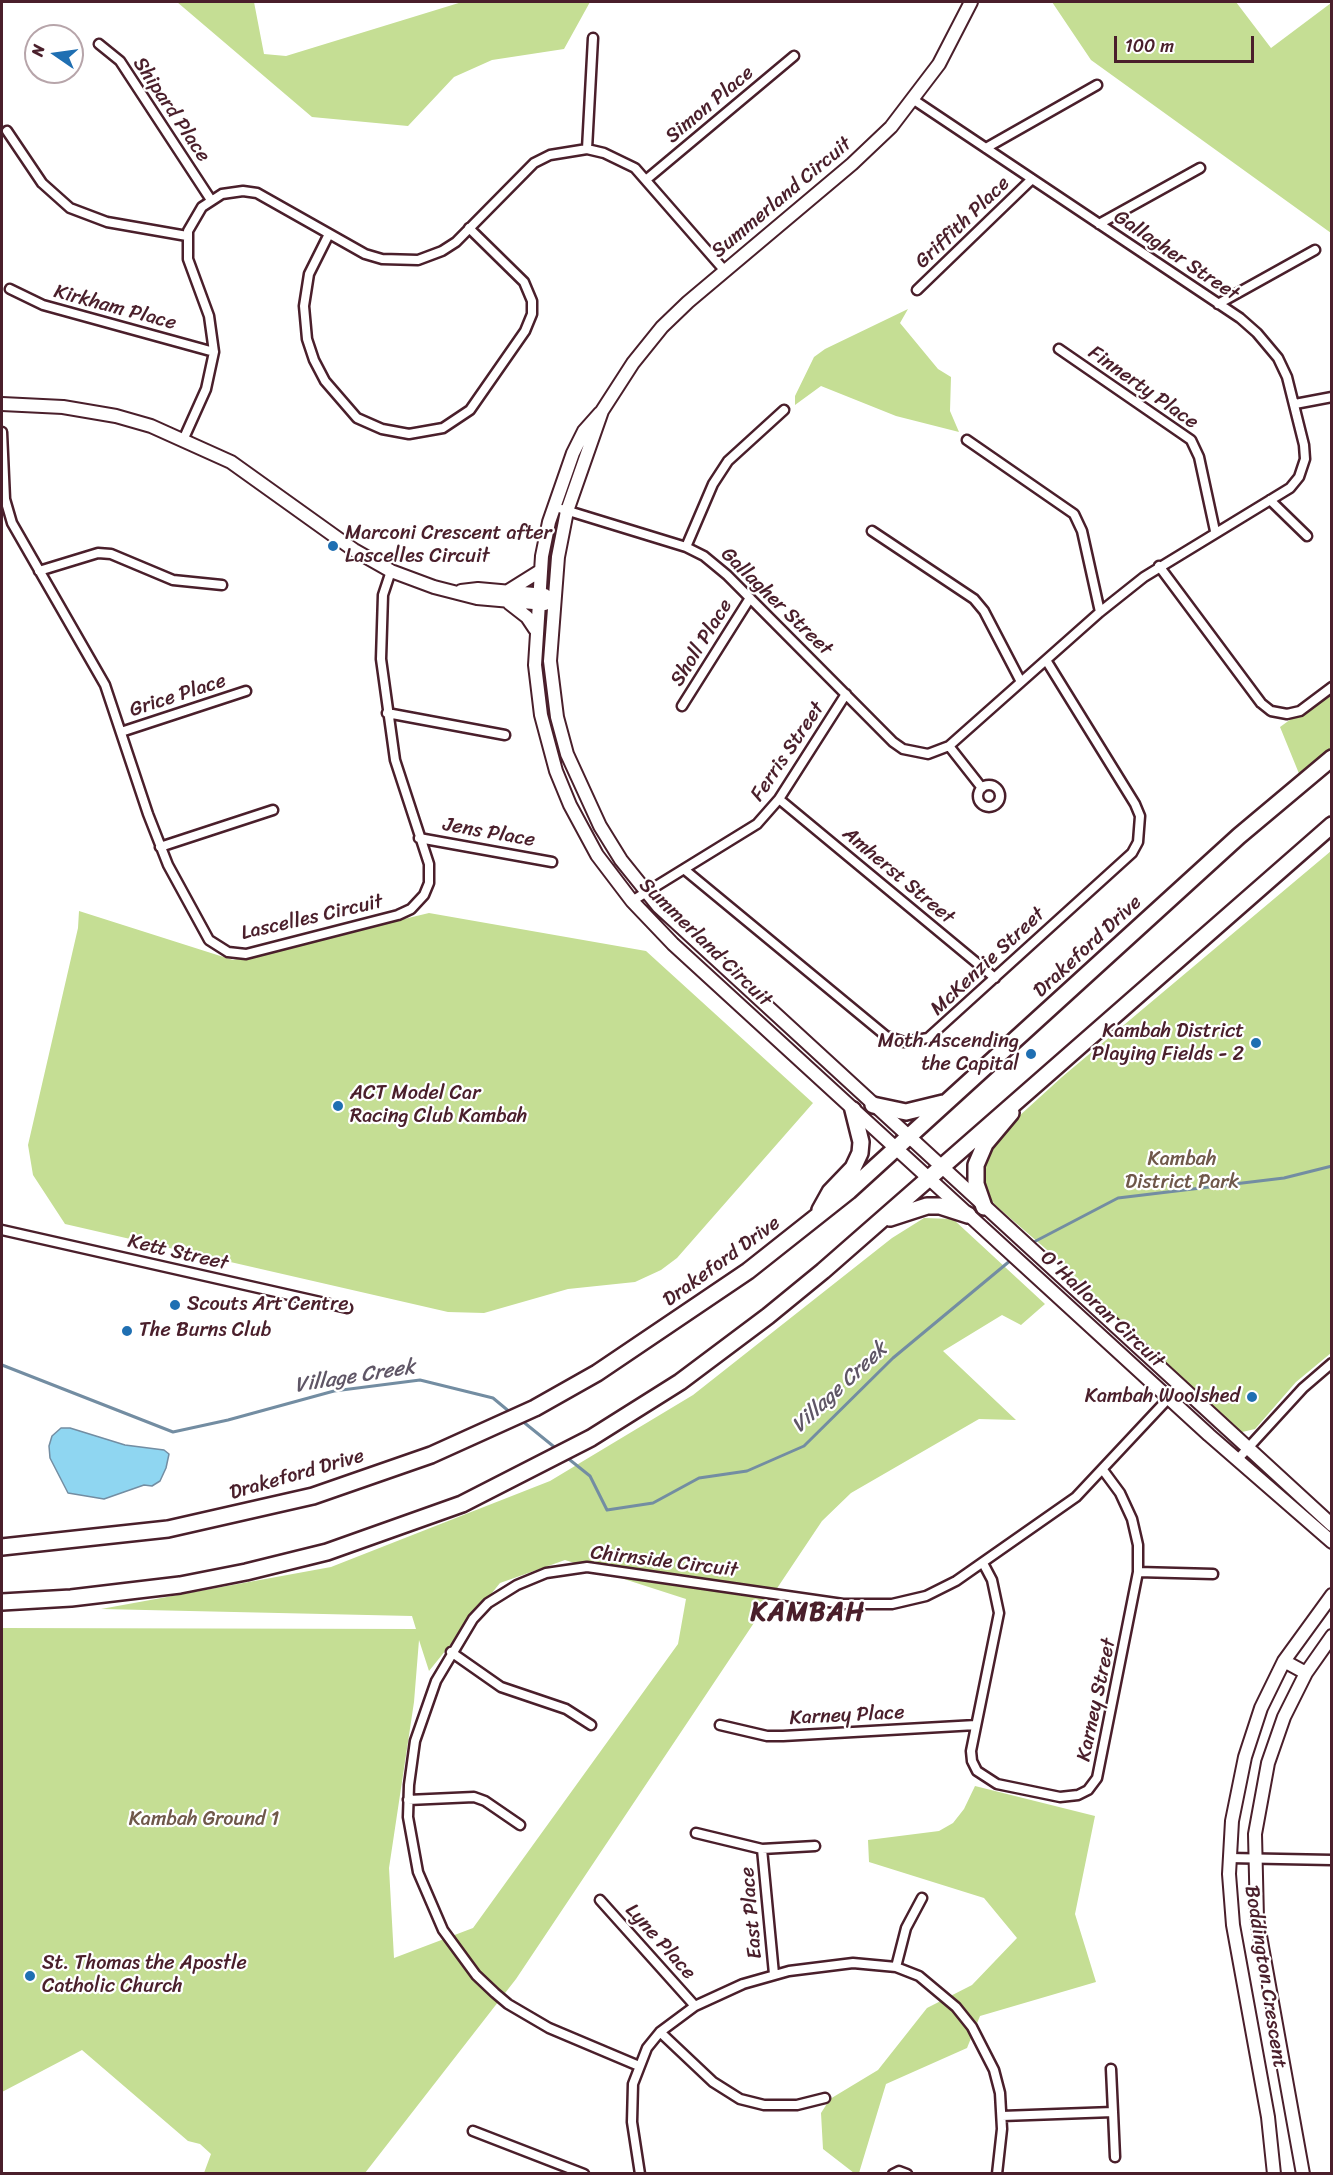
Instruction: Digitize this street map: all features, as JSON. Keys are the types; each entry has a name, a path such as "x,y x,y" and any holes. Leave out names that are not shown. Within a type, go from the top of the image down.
{"highway":[{"name":"Drakeford Drive","path":"2,1547 168,1529 234,1516 313,1496 374,1476 487,1431 535,1408 597,1373 660,1333 748,1271 814,1220 951,1100 1239,836 1332,758"},
{"path":"2,1602 180,1585 327,1552 462,1504 591,1438 680,1382 823,1271 1332,825"},
{"path":"984,1207 975,1178 978,1158 1021,1098"},
{"path":"873,1105 906,1112 930,1108 951,1100"},
{"path":"814,1220 830,1192 849,1174 857,1161 861,1142 853,1110"},
{"path":"877,1223 911,1209 927,1206 940,1206 968,1215"}],"street":[{"name":"Summerland Circuit","path":"927,1178 673,944 632,902 588,840 556,771 538,700 534,665 535,629 540,571 553,506 584,430 602,411 633,363 662,327 852,164 891,127 914,100 939,64 971,2"},
{"path":"587,149 592,38"},
{"name":"Shipard Place","path":"99,44 120,62 211,200"},
{"name":"Simon Place","path":"647,179 794,56"},
{"path":"986,148 1097,85"},
{"name":"Gallagher Street","path":"553,506 686,547 712,562 903,749 928,754 950,746 1100,612 1159,566 1290,488 1299,477 1305,459 1295,404 1287,377 1272,349 1257,333 1218,304 914,100"},
{"path":"7,131 42,183 70,208 106,222 187,236"},
{"path":"184,438 206,389 214,352 210,316 188,259 187,236 194,216 211,200 236,191 257,193 365,254 400,261 418,260 442,251 469,228 534,164 550,155 587,149 620,159 647,179 725,272"},
{"path":"1099,224 1200,168"},
{"name":"Griffith Place","path":"917,290 1032,179"},
{"path":"329,234 309,274 305,295 304,317 314,360 340,400 357,417 382,429 409,434 443,428 470,410 530,320 532,301 524,282 469,228"},
{"path":"1218,304 1315,250"},
{"name":"Kirkham Place","path":"10,289 43,305 214,352"},
{"name":"Finnerty Place","path":"1059,349 1191,440 1199,457 1215,531"},
{"path":"1295,404 1332,397"},
{"path":"2,405 46,405 90,411 151,426 184,438 260,480 354,550 391,571 434,587 477,598 506,596 553,600"},
{"path":"686,547 722,468 784,410"},
{"name":"Summerland Circuit","path":"602,411 567,511 553,600 552,679 557,717 567,754 600,826 647,892 685,932 940,1167"},
{"name":"Lascelles Circuit","path":"2,432 6,502 12,523 94,663 121,732 160,847 209,940 228,952 246,954 398,915 411,909 424,895 430,877 429,864 398,771 387,713 380,622 383,593 391,571"},
{"path":"967,440 1074,514 1082,531 1100,612"},
{"path":"1270,500 1306,536"},
{"path":"872,531 974,599 984,611 1021,682"},
{"path":"39,571 98,553 111,554 173,580 222,585"},
{"path":"1159,566 1261,703 1271,711 1287,714 1300,711 1332,687"},
{"path":"506,596 540,571"},
{"path":"506,596 535,629"},
{"name":"Sholl Place","path":"682,706 750,598"},
{"name":"McKenzie Street","path":"685,870 886,1036 898,1041 917,1042 928,1038 1132,853 1141,829 1135,804 1046,660"},
{"name":"Grice Place","path":"121,732 246,691"},
{"name":"Ferris Street","path":"632,902 748,831 779,799 846,694"},
{"path":"387,713 505,735"},
{"path":"950,746 982,788"},
{"name":"Amherst Street","path":"779,799 995,978"},
{"path":"160,847 273,810"},
{"name":"Jens Place","path":"419,838 552,862"},
{"name":"O'Halloran Circuit","path":"940,1167 1332,1525"},
{"name":"O'Halloran Circuit","path":"927,1178 1330,1542"},
{"name":"Kett Street","path":"2,1230 346,1308"},
{"path":"1237,1460 1303,1388 1332,1363"},
{"name":"Chirnside Circuit","path":"639,2066 569,2038 508,2004 476,1975 442,1930 418,1872 412,1843 408,1800 412,1756 421,1721 436,1681 451,1652 473,1619 497,1597 527,1581 562,1570 587,1567 868,1605 892,1604 926,1596 956,1581 1070,1502 1103,1470 1180,1386"},
{"name":"Karney Street","path":"983,1563 992,1580 999,1613 971,1756 977,1771 997,1784 1060,1797 1078,1796 1088,1790 1097,1778 1138,1572 1138,1545 1132,1519 1120,1493 1103,1470"},
{"path":"1138,1572 1213,1574"},
{"name":"Boddington Crescent","path":"1274,2174 1268,2117 1233,1925 1229,1858 1236,1794 1261,1708 1284,1661 1329,1599 1332,1590"},
{"name":"Boddington Crescent","path":"1303,2174 1257,1919 1254,1858 1256,1821 1268,1763 1284,1717 1306,1673 1332,1636"},
{"path":"451,1652 501,1688 566,1709 591,1725"},
{"path":"1284,1661 1306,1673"},
{"name":"Karney Place","path":"720,1725 767,1736 783,1736 976,1725"},
{"path":"408,1800 474,1797 485,1801 520,1825"},
{"name":"East Place","path":"696,1833 762,1849 814,1846"},
{"name":"East Place","path":"762,1849 774,1974"},
{"path":"1229,1858 1332,1860"},
{"path":"896,1967 906,1928 922,1898"},
{"name":"Lyne Place","path":"600,1900 696,2006"},
{"path":"640,2174 631,2103 639,2066 647,2048 660,2032 696,2006 743,1984 774,1974 821,1965 853,1963 896,1967 919,1976 936,1989 968,2021 985,2048 994,2070 1002,2116 997,2174"},
{"path":"660,2032 713,2082 740,2099 764,2105 797,2105 825,2098"},
{"path":"1111,2069 1114,2157"},
{"path":"1002,2116 1113,2112"},
{"path":"472,2131 584,2174"},
{"path":"893,2174 899,2171 907,2174"}],"green space":[{"path":"177,2 254,2 264,54 286,56 462,2 590,2 564,49 492,60 454,77 408,126 312,117"},
{"path":"1052,2 1236,2 1271,48 1331,3 1331,233 1091,60"},
{"path":"908,309 900,323 938,369 951,377 950,411 959,432 896,416 821,386 795,405 795,396 814,357 825,349"},
{"path":"1331,690 1331,751 1300,776 1280,727"},
{"name":"Kambah District Park","path":"1331,851 1331,1353 1296,1382 1255,1429 1242,1432 1141,1343 1061,1262 995,1205 985,1191 980,1174 983,1159 1007,1127 1062,1077"},
{"path":"79,911 233,960 429,913 646,951 813,1103 677,1258 661,1270 635,1282 568,1289 484,1313 448,1312 65,1224 33,1175 28,1145 78,928"},
{"name":"Kambah Ground 1","path":"924,1218 953,1219 1045,1304 1021,1325 1002,1315 943,1351 1016,1420 979,1419 851,1493 822,1521 516,1979 365,2173 204,2173 211,2154 200,2144 188,2141 82,2050 2,2092 2,1628 416,1629 412,1616 101,1609 331,1567 550,1481 693,1395 892,1238","holes":["565,1560 686,1599 678,1644 473,1928 394,1958 389,1868 414,1702 419,1640 429,1671 500,1583"]},
{"path":"975,1786 1095,1816 1075,1914 1096,1982 980,2016 967,2048 886,2084 859,2173 854,2173 823,2149 821,2113 830,2099 878,2070 927,2008 972,1985 1017,1938 984,1898 869,1862 868,1840 939,1831 953,1823 964,1809"}],"water":[{"path":"61,1428 70,1428 125,1445 164,1450 169,1454 166,1468 160,1481 152,1486 144,1485 104,1499 68,1493 50,1458 49,1446 52,1436"}],"waterway":[{"name":"Village Creek","path":"1030,1244 1118,1198 1284,1178 1332,1166"},
{"name":"Village Creek","path":"565,1456 590,1476 607,1510 653,1503 699,1478 747,1471 804,1446 893,1358 1011,1260"},
{"name":"Village Creek","path":"2,1365 173,1432 228,1420 334,1391 420,1380 493,1398 511,1413"},
{"name":"Village Creek","path":"521,1420 558,1450"}],"place":[{"name":"Marconi Crescent after Lascelles Circuit","path":"333,546"},
{"name":"Kambah District Playing Fields - 2","path":"1256,1043"},
{"name":"Moth Ascending the Capital","path":"1031,1054"},
{"name":"ACT Model Car Racing Club Kambah","path":"338,1106"},
{"name":"Scouts Art Centre","path":"175,1305"},
{"name":"The Burns Club","path":"127,1331"},
{"name":"Kambah Woolshed","path":"1252,1397"},
{"name":"St. Thomas the Apostle Catholic Church","path":"30,1976"}],"district":[{"name":"KAMBAH","path":"808,1613"}]}
